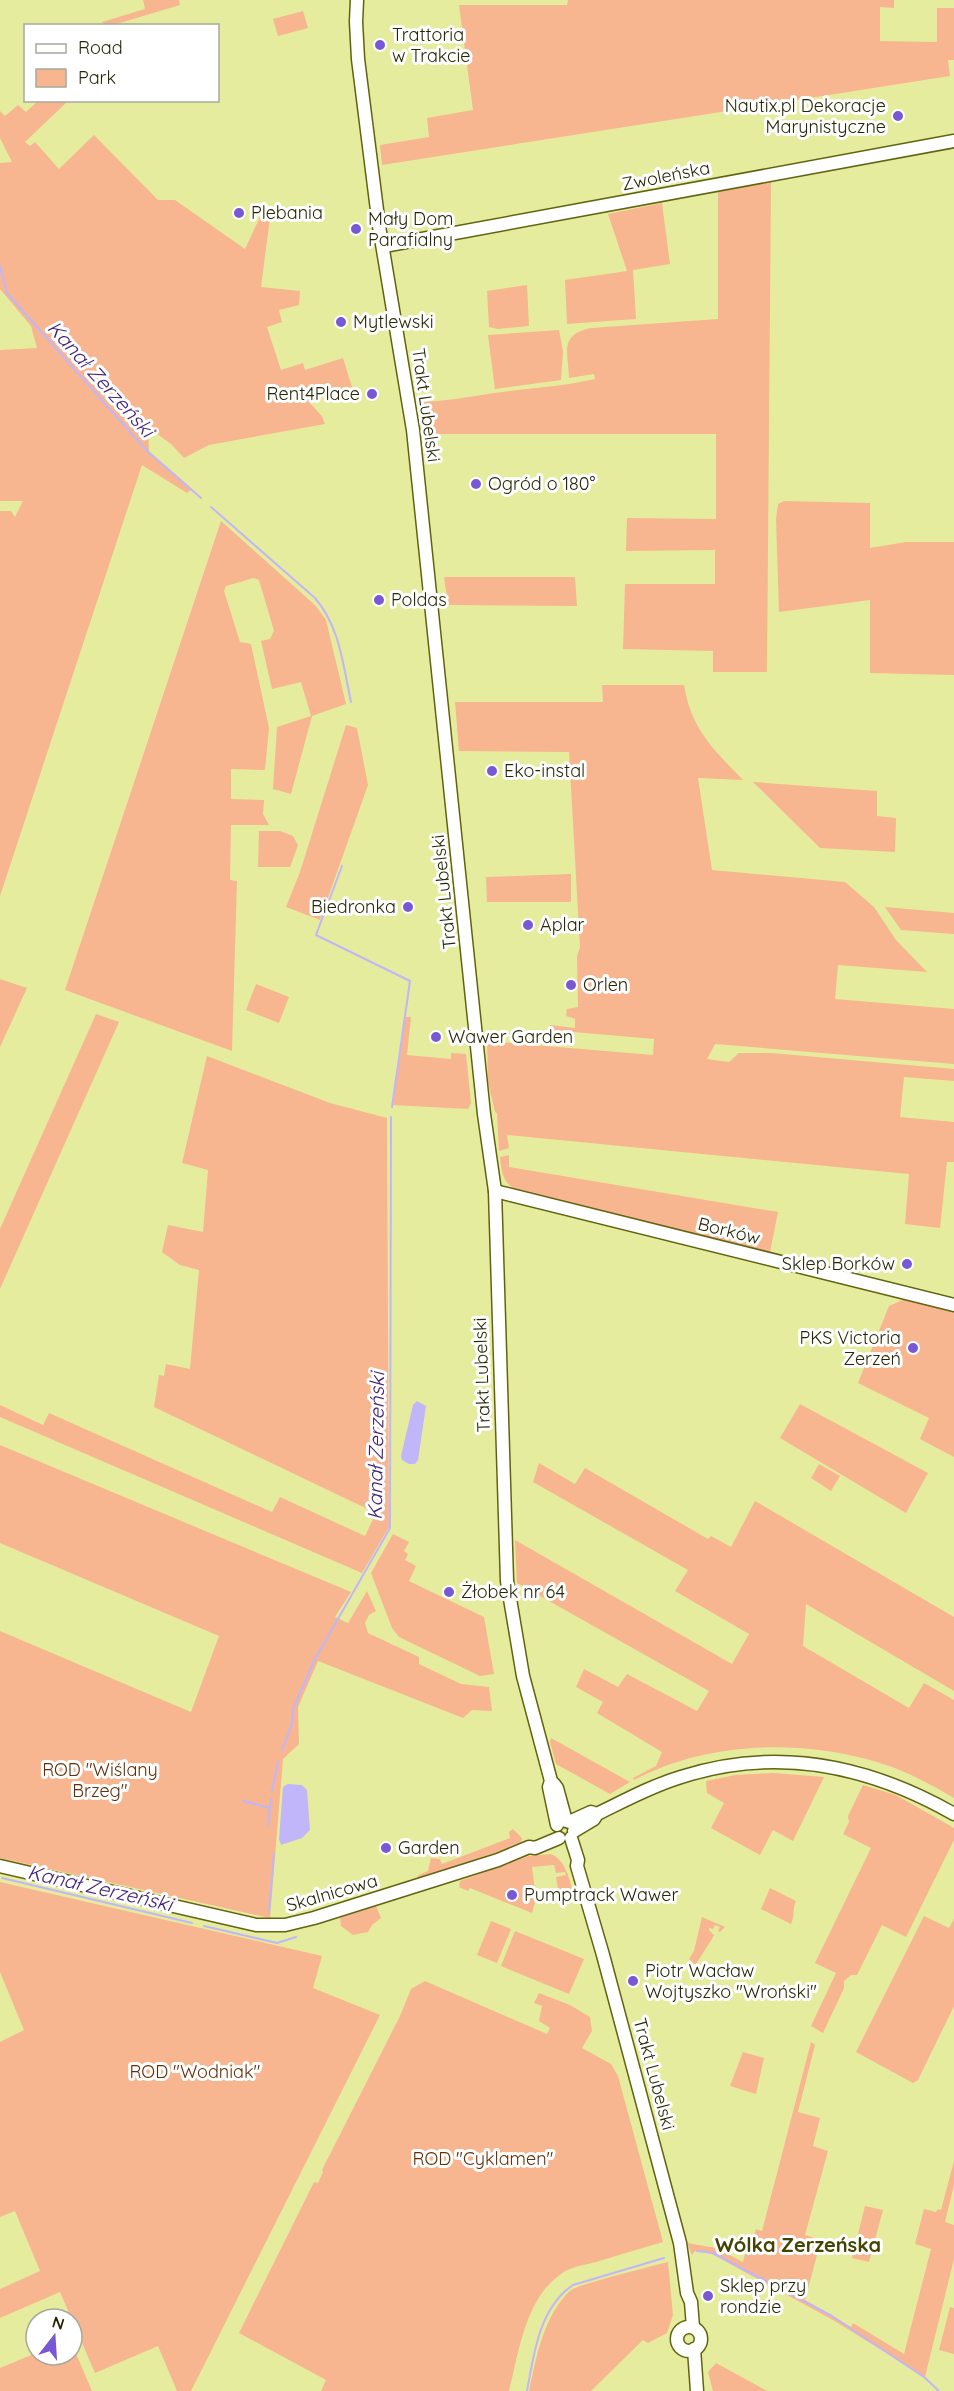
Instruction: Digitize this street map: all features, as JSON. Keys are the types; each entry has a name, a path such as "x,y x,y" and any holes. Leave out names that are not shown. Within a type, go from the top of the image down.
{"street":[{"name":"Trakt Lubelski","path":"357,0 358,59 379,226 413,430 484,1114 495,1191 507,1581 522,1677 551,1781 557,1788 572,1862 577,1866 594,1923 680,2243 687,2294 683,2299 688,2328"},
{"name":"Zwoleńska","path":"384,246 954,141"},
{"name":"Borków","path":"495,1191 954,1305"},
{"name":"Skalnicowa","path":"0,1866 256,1925 285,1925 387,1896 498,1860 529,1847 535,1848 564,1830 594,1819 597,1814 647,1789 697,1772 735,1765 778,1762 822,1765 870,1776 910,1791 954,1814"},
{"path":"688,2328 699,2333 701,2338 699,2345 690,2350 678,2346 676,2340 678,2332 688,2328"},
{"path":"690,2350 695,2391"}],"green space":[{"path":"143,0 179,0 180,5 116,24 102,22 145,9"},
{"path":"568,0 894,0 894,8 880,7 880,41 937,42 937,8 954,8 954,60 948,60 950,76 382,165 380,145 429,137 427,118 473,110 459,5 567,5"},
{"path":"303,11 308,28 278,36 273,19"},
{"path":"37,102 67,102 25,142 30,146 35,142 59,169 94,135 158,200 175,200 245,249 260,217 270,218 261,287 300,291 299,305 279,310 282,322 267,327 281,370 303,363 305,370 343,358 352,387 308,401 322,416 325,424 209,445 184,458 171,444 148,427 149,451 192,489 187,493 142,465 0,896 0,511 11,511 15,517 23,501 0,501 0,350 37,348 31,326 0,289 0,163 12,162 0,138 0,111 5,116 18,105 26,112"},
{"path":"771,182 767,672 713,672 713,651 623,649 625,584 715,584 715,550 626,551 627,518 716,519 716,434 425,434 421,402 557,386 595,379 594,374 569,378 567,352 570,340 581,331 591,328 718,319 718,192"},
{"path":"662,203 670,264 633,270 636,319 567,324 565,280 627,271 608,214"},
{"path":"527,285 529,326 498,329 489,327 487,291"},
{"path":"559,330 563,351 561,380 495,389 488,335"},
{"path":"784,501 870,503 870,548 906,542 954,542 954,675 870,673 870,600 779,612 776,519 778,504"},
{"path":"221,521 316,606 326,620 346,704 312,716 291,794 273,789 277,727 311,716 301,682 272,689 261,641 270,639 274,631 259,580 254,578 226,586 224,591 240,642 251,644 269,728 265,770 231,769 231,799 264,800 263,814 269,825 231,825 230,880 237,881 232,1051 65,990"},
{"path":"444,577 575,577 577,606 448,605"},
{"path":"602,685 684,685 692,714 705,738 743,780 698,778 712,870 845,882 874,907 896,940 927,972 838,965 835,999 954,1009 954,1064 715,1044 707,1059 729,1062 739,1053 771,1053 954,1069 954,1081 904,1077 900,1117 954,1122 954,1162 947,1162 940,1228 905,1224 909,1174 507,1135 509,1148 499,1151 497,1113 488,1082 487,1041 653,1055 654,1039 550,1030 550,1025 575,1028 575,1019 566,1016 567,1009 578,1007 577,956 580,947 569,752 459,751 455,702 603,702"},
{"path":"346,725 357,728 368,785 320,920 286,907 300,872"},
{"path":"753,782 877,791 877,816 896,818 895,852 820,848"},
{"path":"259,831 280,831 293,836 298,845 290,867 258,867"},
{"path":"571,874 571,902 487,902 486,877"},
{"path":"885,907 954,913 954,934 901,930"},
{"path":"0,979 27,988 0,1047"},
{"path":"256,984 289,997 279,1023 246,1010"},
{"path":"96,1014 119,1022 0,1289 0,1229"},
{"path":"404,1017 411,1017 407,1055 451,1059 451,1053 466,1054 471,1103 468,1109 393,1105"},
{"path":"207,1056 330,1103 387,1118 389,1527 362,1573 0,1417 0,1405 43,1425 49,1413 272,1512 280,1497 365,1536 376,1513 154,1407 159,1375 164,1376 166,1364 190,1369 199,1270 180,1265 162,1252 168,1225 203,1232 208,1170 182,1163"},
{"path":"509,1155 509,1167 778,1212 770,1252 520,1193 521,1191 510,1186 504,1178 500,1157"},
{"name":"PKS Victoria Zerzeń","path":"905,1299 954,1312 954,1457 920,1439 929,1418 858,1383 889,1306"},
{"path":"800,1404 928,1473 906,1513 780,1438"},
{"name":"ROD \"Wiślany Brzeg\"","path":"0,1445 351,1592 335,1617 348,1623 367,1591 376,1611 369,1615 365,1623 368,1633 419,1657 419,1664 461,1684 489,1687 492,1711 472,1710 463,1718 318,1661 298,1707 299,1744 283,1759 270,1918 0,1858 0,1631 191,1712 219,1636 0,1543"},
{"path":"539,1463 575,1484 585,1468 708,1539 711,1536 731,1547 755,1501 954,1617 954,1691 806,1604 803,1646 909,1708 924,1683 954,1700 954,1798 918,1778 880,1763 819,1750 787,1748 724,1751 663,1767 634,1780 633,1778 656,1766 662,1752 597,1713 603,1702 576,1687 584,1669 618,1687 627,1674 697,1711 709,1691 517,1583 515,1540 732,1664 749,1634 675,1591 688,1570 533,1482"},
{"path":"819,1464 840,1476 831,1491 811,1478"},
{"path":"393,1534 409,1542 404,1551 408,1554 405,1560 416,1566 409,1581 484,1617 494,1674 480,1676 399,1637 392,1628 371,1573"},
{"path":"551,1738 630,1782 610,1794 556,1764"},
{"path":"774,1773 824,1777 793,1841 773,1830 760,1855 711,1828 724,1803 707,1793 706,1781 735,1775"},
{"path":"863,1785 896,1795 954,1828 954,1840 906,1937 882,1925 857,1975 851,1975 844,1981 844,1988 823,2033 811,2026 836,1973 815,1963 871,1848 843,1834 849,1822 848,1816"},
{"path":"513,1829 522,1838 521,1842 515,1846 419,1878 417,1876 428,1871 431,1858 440,1859 442,1864 510,1838 509,1832"},
{"path":"551,1854 564,1866 573,1894 559,1896 556,1877 566,1875 565,1872 556,1873 554,1865 532,1867 536,1899 532,1913 470,1888 468,1891 459,1887 460,1881 529,1856"},
{"name":"ROD \"Wodniak\"","path":"0,1882 322,1956 313,1988 380,2015 191,2391 177,2391 158,2346 95,2373 84,2348 84,2307 66,2307 60,2292 0,2318 0,2289 40,2271 15,2211 0,2217 0,2042 24,2030 0,1972"},
{"path":"770,1888 796,1901 791,1924 761,1909"},
{"path":"376,1906 381,1918 372,1925 368,1932 353,1935 341,1926 340,1918"},
{"path":"924,1916 949,1928 954,1919 954,2006 918,2080 913,2083 856,2052"},
{"path":"702,1917 725,1927 720,1932 718,1931 720,1927 715,1925 713,1929 709,1928 714,1935 694,1964 689,1959 694,1951"},
{"path":"491,1921 511,1929 497,1963 477,1955"},
{"path":"515,1931 584,1959 569,1994 501,1966"},
{"name":"ROD \"Cyklamen\"","path":"425,1981 547,2034 550,2028 539,2021 542,2006 534,2003 539,1993 570,2005 590,2017 592,2031 582,2048 611,2064 618,2076 663,2242 573,2268 561,2274 549,2285 539,2297 525,2327 509,2391 321,2391 326,2380 239,2333 314,2182 318,2183 322,2170 400,2016 411,1989"},
{"path":"811,2042 815,2045 798,2112 820,2118 813,2146 828,2151 805,2235 821,2240 805,2300 851,2327 853,2323 904,2354 931,2249 915,2244 924,2209 936,2212 938,2209 941,2210 954,2161 954,2185 945,2222 954,2225 954,2259 925,2377 833,2320 710,2253 695,2251 692,2255 687,2243 716,2248 743,2262 745,2254 750,2250 756,2229 762,2231"},
{"path":"743,2052 764,2058 756,2094 730,2086"},
{"path":"865,2206 883,2210 869,2262 852,2258"},
{"path":"668,2262 673,2315 667,2333 648,2343 643,2340 591,2391 529,2391 542,2337 554,2311 571,2290"},
{"path":"950,2307 954,2308 954,2354 939,2350"},
{"path":"24,2358 24,2367 82,2367 92,2391 0,2391 0,2368"},
{"path":"716,2363 767,2391 713,2391 708,2372"}],"shaded area":[{"path":"417,1401 426,1406 418,1460 415,1464 409,1464 402,1460 401,1456 413,1405"},
{"path":"288,1784 302,1785 307,1790 310,1830 302,1838 281,1845 279,1839 283,1787"}],"waterway":[{"name":"Kanał Zerzeński","path":"0,266 7,293 148,452 201,498"},
{"name":"Kanał Zerzeński","path":"211,507 315,598 323,609 330,621 343,660 351,702"},
{"name":"Kanał Zerzeński","path":"342,866 316,935 410,981 392,1107"},
{"name":"Kanał Zerzeński","path":"282,1750 292,1724 293,1709 315,1659 390,1528 391,1117"},
{"name":"Kanał Zerzeński","path":"272,1791 278,1762"},
{"name":"Kanał Zerzeński","path":"268,1825 271,1799"},
{"name":"Kanał Zerzeński","path":"243,1801 270,1808"},
{"name":"Kanał Zerzeński","path":"269,1911 274,1854"},
{"name":"Kanał Zerzeński","path":"2,1878 192,1923"},
{"name":"Kanał Zerzeński","path":"204,1926 277,1943 296,1937"},
{"path":"697,2251 713,2253 832,2316 924,2377 939,2391"},
{"path":"527,2391 532,2362 545,2319 552,2306 562,2295 573,2285 664,2258"}],"place":[{"name":"Trattoria w Trakcie","path":"380,45"},
{"name":"Nautix.pl Dekoracje Marynistyczne","path":"898,116"},
{"name":"Plebania","path":"239,213"},
{"name":"Mały Dom Parafialny","path":"356,229"},
{"name":"Mytlewski","path":"341,322"},
{"name":"Rent4Place","path":"372,394"},
{"name":"Ogród o 180⁰","path":"476,484"},
{"name":"Poldas","path":"379,600"},
{"name":"Eko-instal","path":"492,771"},
{"name":"Biedronka","path":"408,907"},
{"name":"Aplar","path":"528,925"},
{"name":"Orlen","path":"571,985"},
{"name":"Wawer Garden","path":"436,1037"},
{"name":"Sklep Borków","path":"907,1264"},
{"name":"PKS Victoria Zerzeń","path":"913,1348"},
{"name":"Żłobek nr 64","path":"449,1592"},
{"name":"Garden","path":"386,1848"},
{"name":"Pumptrack Wawer","path":"512,1895"},
{"name":"Piotr Wacław Wojtyszko \"Wroński\"","path":"633,1981"},
{"name":"Sklep przy rondzie","path":"708,2296"}],"district":[{"name":"Wólka Zerzeńska","path":"798,2245"}]}
